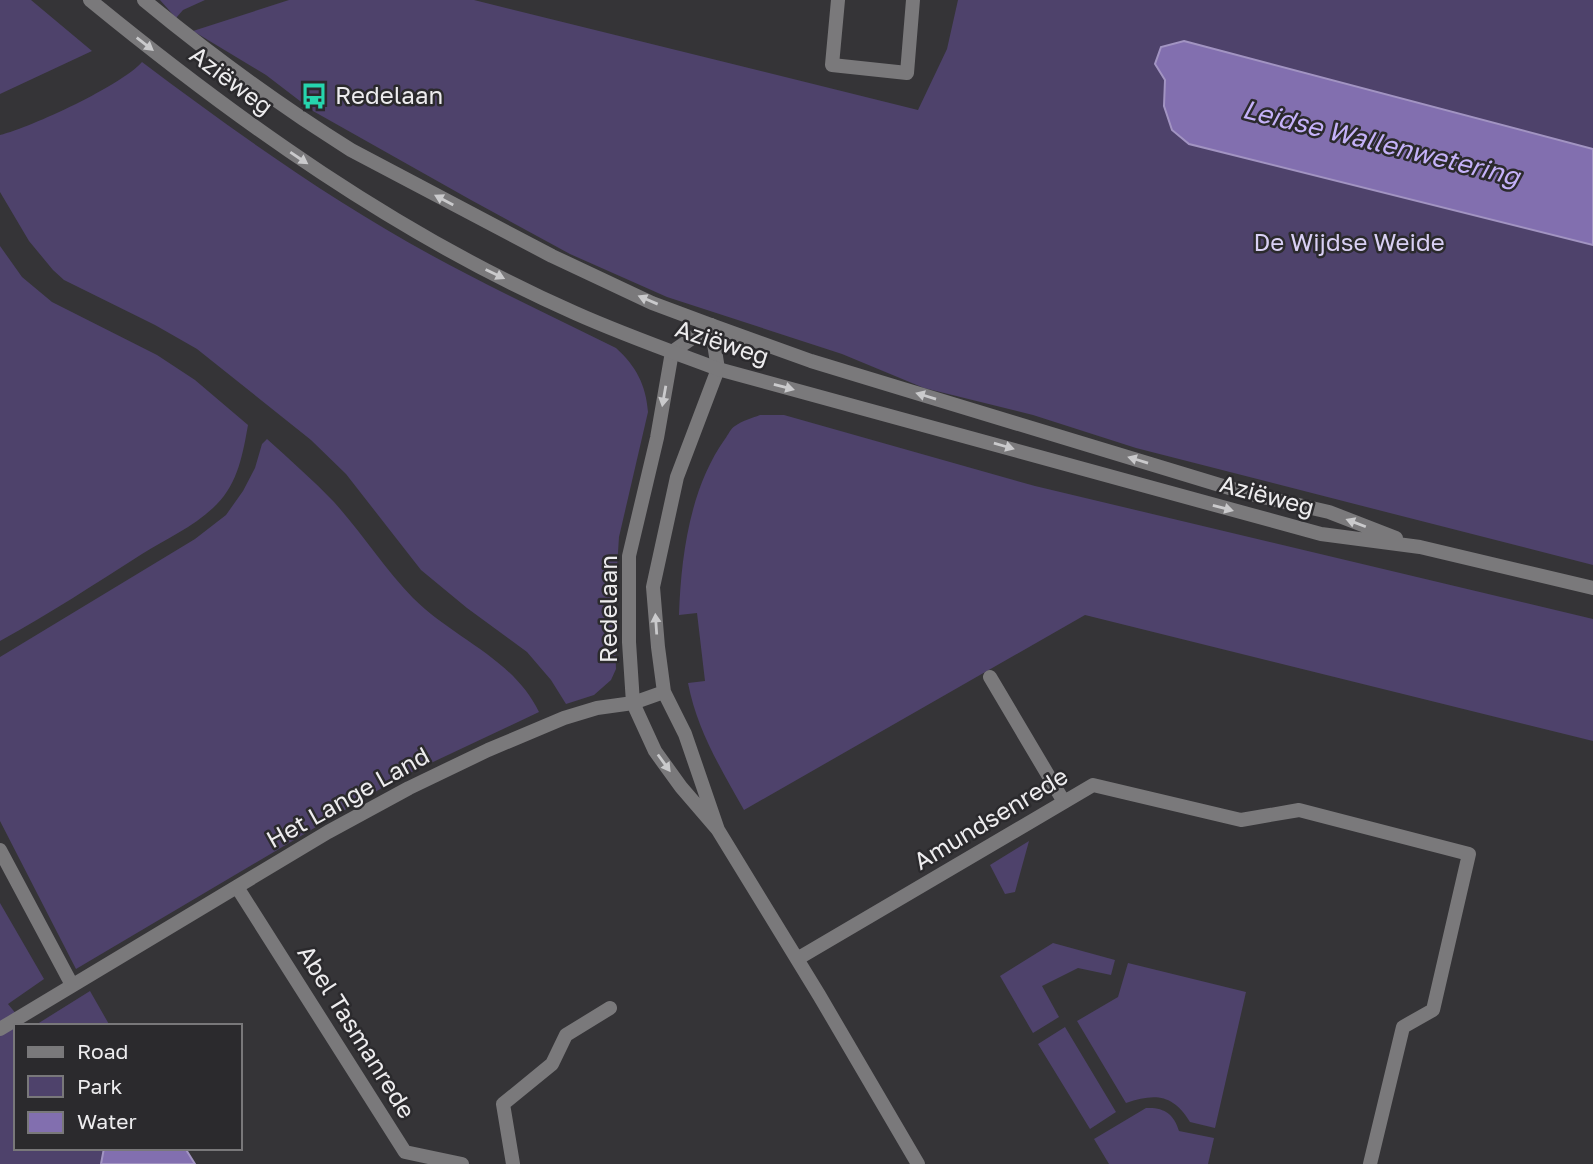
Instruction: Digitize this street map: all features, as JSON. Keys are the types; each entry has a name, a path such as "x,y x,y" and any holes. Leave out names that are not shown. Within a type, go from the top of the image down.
{"street":[{"name":"Aziëweg","path":"144,0 177,28 351,150 552,256 652,303 811,361 1246,493 1329,512 1420,547"},
{"path":"838,0 832,65 907,73 912,0"},
{"name":"Aziëweg","path":"91,1 243,120 412,228 486,270 575,313 672,352 718,369 1321,534 1420,547 1593,588"},
{"path":"672,352 711,325"},
{"name":"Redelaan","path":"711,325 718,369 677,477 653,587 657,647 664,692 685,734 718,830"},
{"name":"Redelaan","path":"672,352 657,438 629,556 629,642 633,703 655,751 681,787 718,830 918,1164"},
{"path":"990,677 1064,802"},
{"name":"Het Lange Land","path":"0,1029 409,788 488,750 564,718 597,708 633,703 664,692"},
{"name":"Amundsenrede","path":"797,959 1093,785 1241,820 1298,810 1469,855 1433,1010 1403,1027 1370,1164"},
{"path":"0,850 72,985"},
{"name":"Abel Tasmanrede","path":"237,887 405,1152 462,1164"},
{"path":"513,1164 503,1104 552,1064 566,1035 610,1008"}],"green space":[{"path":"0,0 31,0 92,51 0,94"},
{"path":"160,0 205,0 183,10 176,18"},
{"name":"De Wijdse Weide","path":"289,0 474,0 918,110 947,49 958,0 1593,0 1593,565 1136,448 1033,415 924,388 842,354 667,297 570,254 471,200 313,111 266,75 193,31"},
{"path":"142,62 319,188 393,234 454,267 616,348 634,369 645,393 648,412 619,537 614,613 616,669 611,680 594,695 566,704 551,680 527,652 421,570 346,474 311,440 197,349 64,280 29,241 0,192 0,135 76,104 116,82"},
{"path":"0,246 22,277 52,302 157,355 195,380 248,425 235,477 224,496 209,512 0,641"},
{"path":"760,415 784,415 1035,486 1593,619 1593,741 1085,615 744,810 711,749 692,700 688,683 705,681 697,613 679,615 685,546 703,479 732,428"},
{"path":"267,439 334,502 413,598 499,663 528,693 539,712 397,779 76,969 0,821 0,657 195,539 226,515 243,491 255,468 262,444"},
{"path":"1029,841 1015,892 1005,894 990,865"},
{"path":"0,903 44,979 8,1004 24,1024 14,1024 14,1150 104,1150 101,1164 0,1164"},
{"path":"1053,943 1115,960 1111,975 1078,968 1042,986 1059,1017 1033,1033 1000,976"},
{"path":"1128,963 1246,992 1215,1128 1190,1122 1177,1106 1162,1098 1146,1098 1126,1103 1077,1021 1118,997"},
{"path":"90,991 109,1024 37,1024"},
{"path":"1065,1027 1116,1112 1090,1129 1038,1044"},
{"path":"1146,1108 1167,1113 1179,1131 1214,1138 1208,1164 1109,1164 1094,1139"}],"water":[{"name":"Leidse Wallenwetering","path":"1184,41 1593,149 1593,245 1189,144 1172,130 1164,106 1165,80 1155,64 1161,47"},
{"path":"104,1150 186,1150 195,1164 101,1164"}],"place":[{"name":"Redelaan","path":"314,96"}]}
